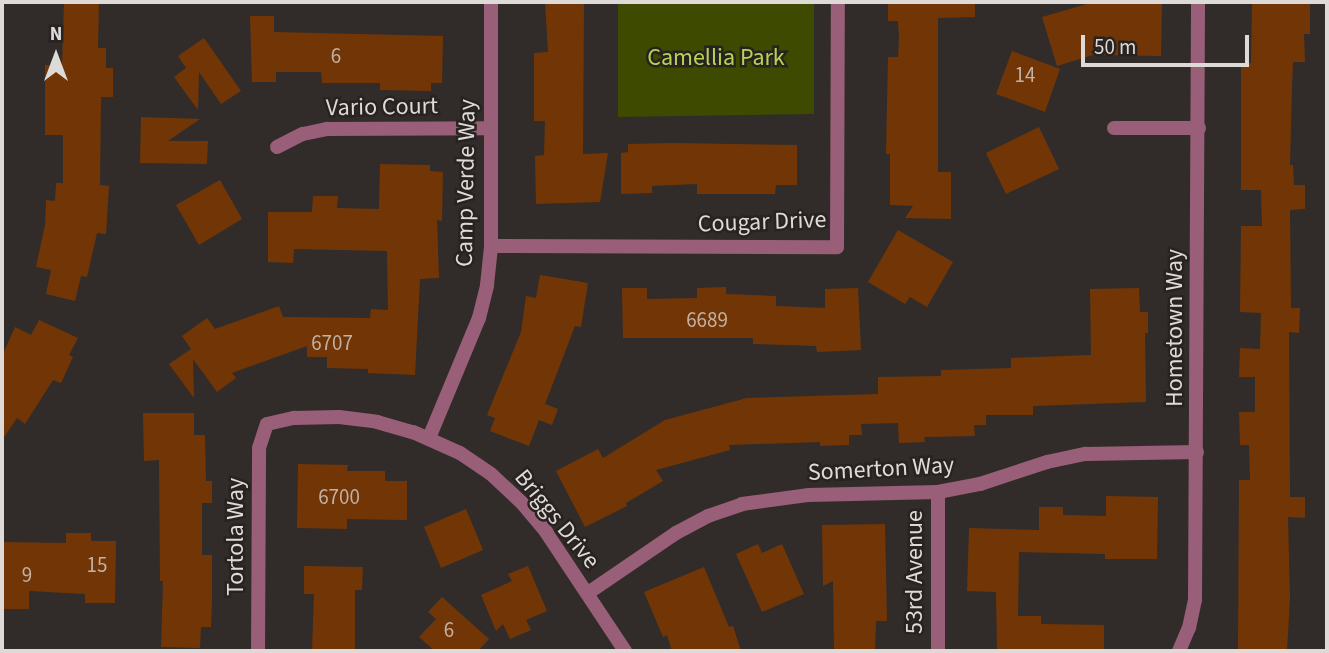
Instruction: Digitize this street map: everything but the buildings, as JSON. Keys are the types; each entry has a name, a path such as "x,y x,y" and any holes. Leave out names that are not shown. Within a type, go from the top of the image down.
{"street":[{"name":"Camp Verde Way","path":"429,438 479,318 491,247 491,2"},
{"name":"Cougar Drive","path":"491,247 837,247 838,2"},
{"name":"Hometown Way","path":"1179,651 1189,628 1195,600 1198,2"},
{"name":"Vario Court","path":"277,147 303,134 327,129 491,128"},
{"path":"1114,128 1199,128"},
{"name":"Briggs Drive","path":"267,424 294,418 339,417 377,422 429,438 491,474 522,503 625,651"},
{"name":"Tortola Way","path":"258,651 260,448 267,424"},
{"name":"Somerton Way","path":"587,593 676,533 708,516 742,504 809,495 938,492 980,484 1047,462 1086,454 1197,452"},
{"name":"53rd Avenue","path":"938,492 938,651"}],"green space":[{"name":"Camellia Park","path":"618,2 814,2 814,114 618,117"}]}
